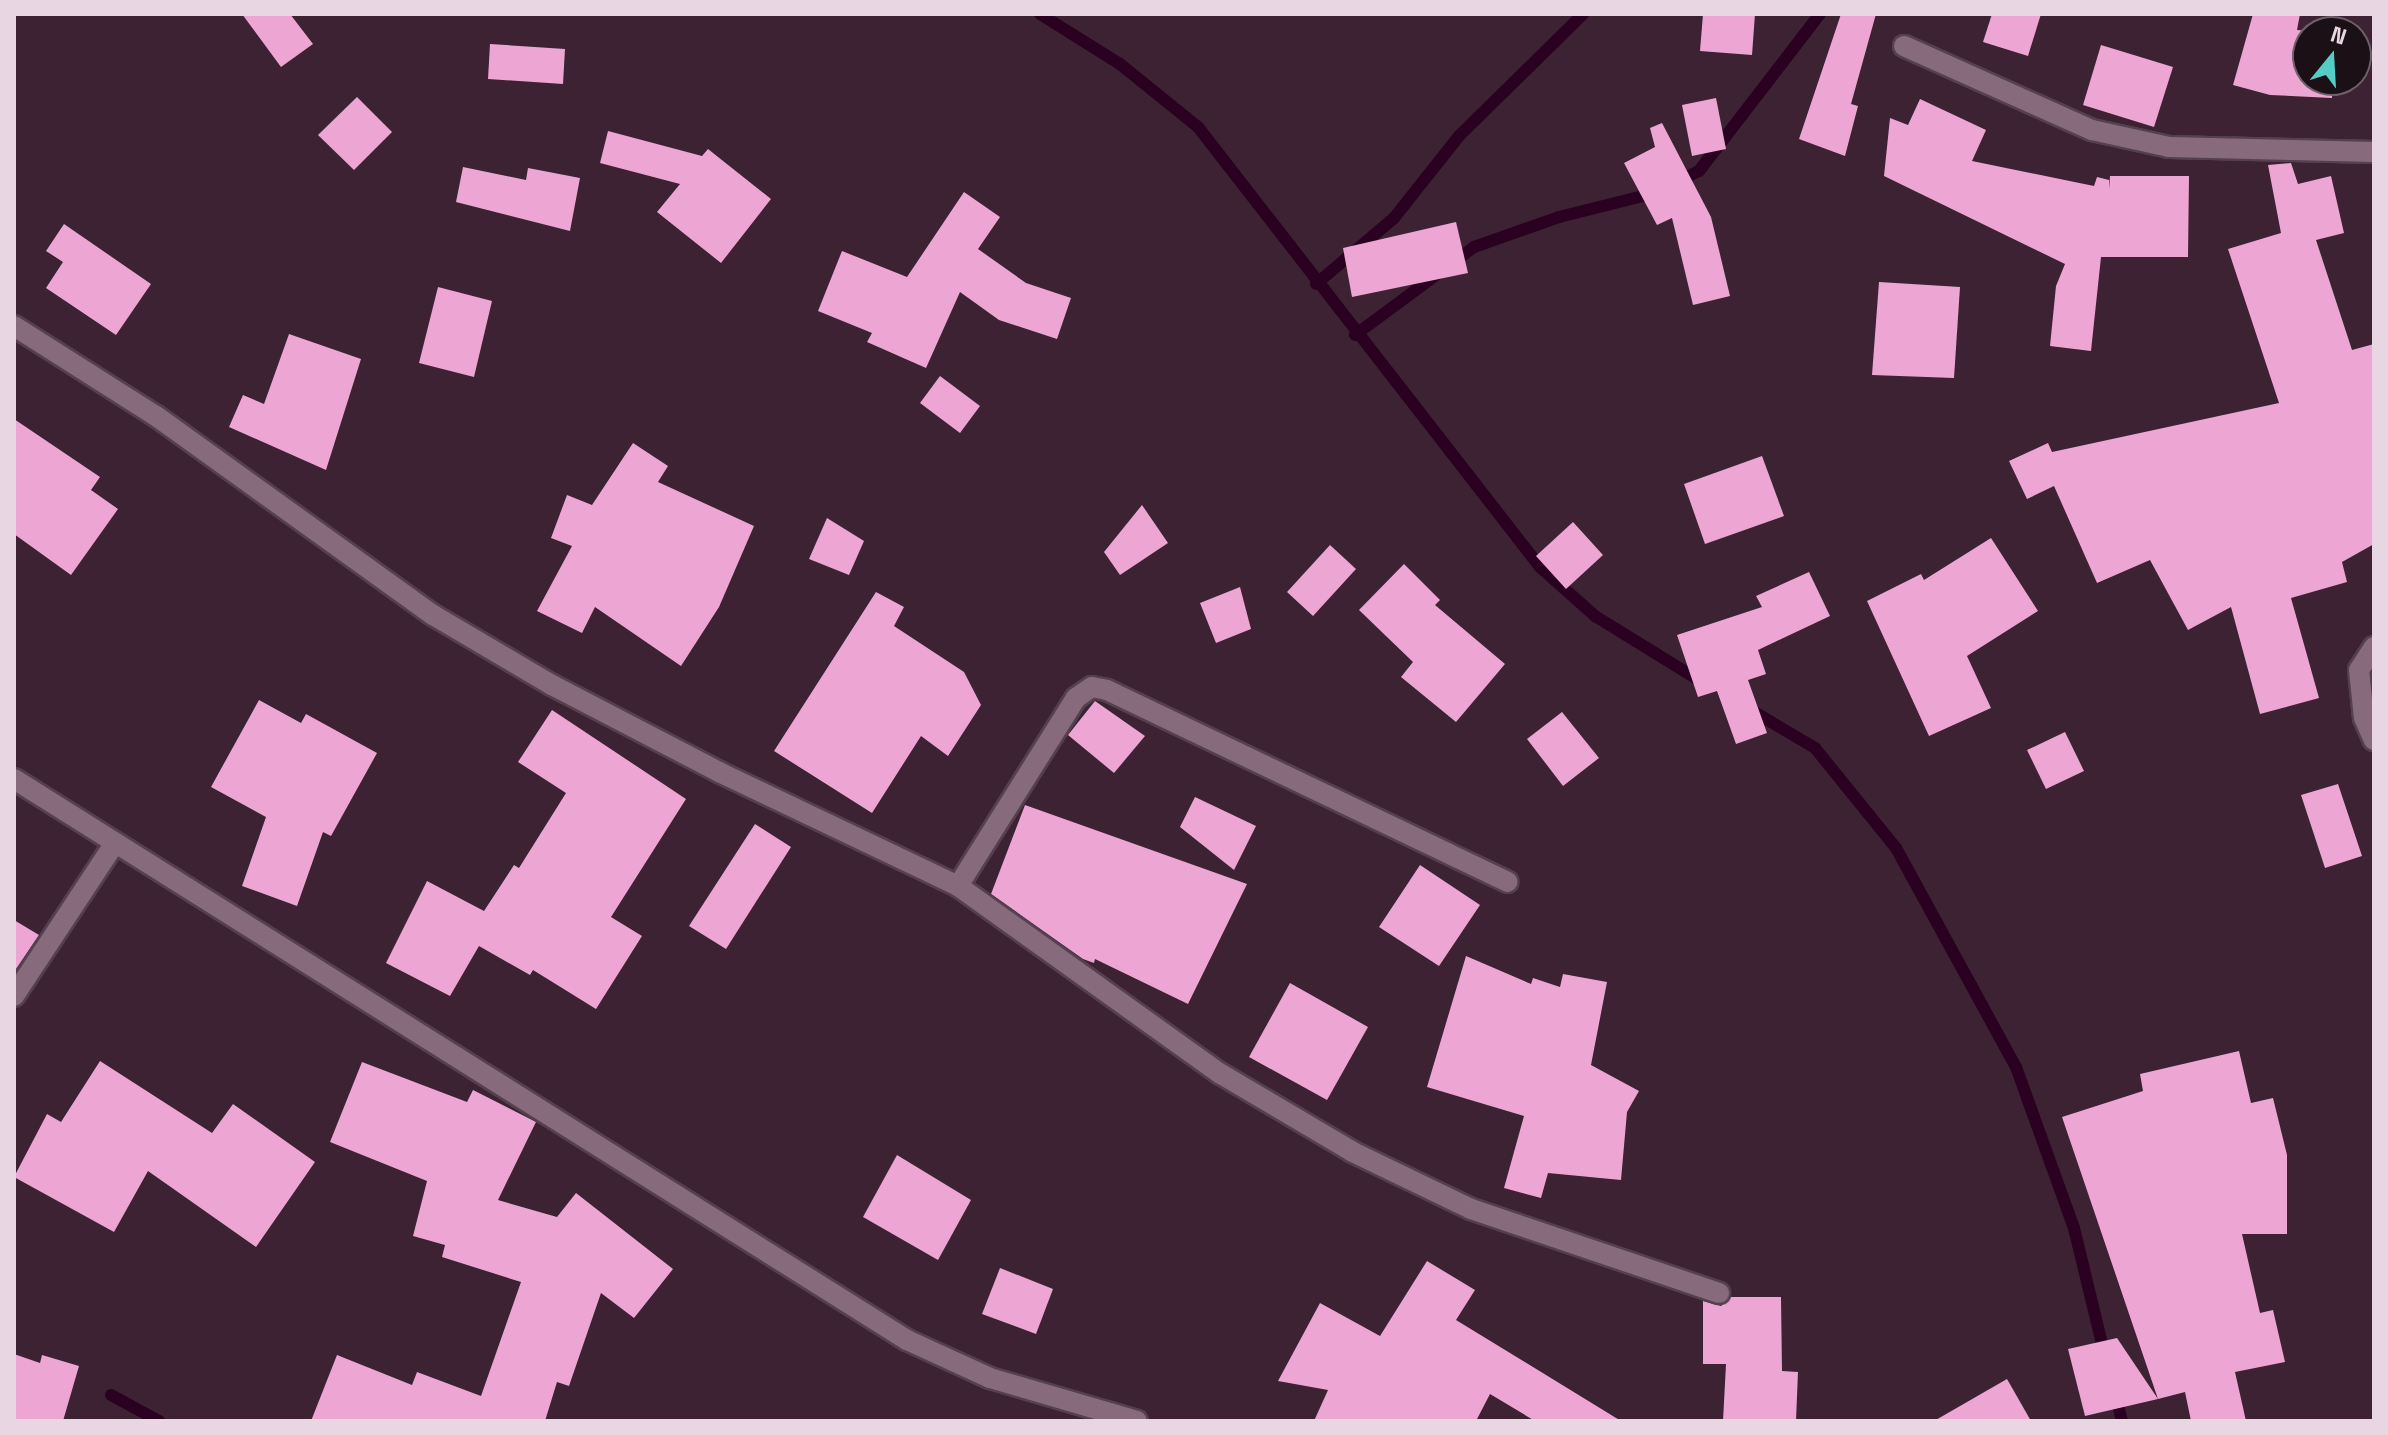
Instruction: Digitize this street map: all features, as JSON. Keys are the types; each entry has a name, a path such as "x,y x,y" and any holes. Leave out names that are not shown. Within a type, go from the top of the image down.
{"street":[{"path":"1904,46 2092,130 2169,147 2374,152"},
{"path":"14,326 156,416 433,615 525,670 719,772 958,886 1221,1074 1353,1152 1471,1209 1719,1293"},
{"path":"2374,647 2359,670 2364,718 2374,740"},
{"path":"958,886 1076,698 1092,687 1107,690 1507,882"},
{"path":"14,779 907,1340 990,1378 1137,1421"},
{"path":"14,996 77,908 115,843"}],"building":[{"path":"242,14 290,14 313,44 281,67"},
{"path":"1703,14 1755,14 1752,55 1700,51"},
{"path":"1841,14 1876,14 1851,104 1858,106 1845,156 1799,139"},
{"path":"1992,14 2041,14 2028,56 1983,42"},
{"path":"2253,14 2300,14 2292,16 2292,96 2332,98 2270,95 2233,85"},
{"path":"490,44 565,49 563,84 488,79"},
{"path":"2101,45 2173,67 2154,127 2083,105"},
{"path":"357,97 392,132 354,170 318,135"},
{"path":"1716,98 1726,149 1692,156 1682,105"},
{"path":"1920,99 1986,130 1972,161 2094,186 2097,177 2109,180 2109,189 2110,176 2189,176 2188,257 2101,257 2091,351 2050,346 2056,286 2065,264 1884,176 1890,118 1908,125"},
{"path":"1662,123 1711,217 1730,296 1693,305 1672,218 1657,225 1624,163 1655,147 1650,128"},
{"path":"608,131 702,156 708,149 771,199 721,263 657,212 680,184 600,163"},
{"path":"2291,163 2298,184 2331,176 2344,233 2316,240 2352,350 2374,344 2374,544 2342,562 2347,582 2291,598 2319,698 2260,714 2231,607 2188,630 2150,560 2097,583 2054,486 2027,499 2009,461 2048,443 2052,452 2279,403 2228,249 2281,233 2268,165"},
{"path":"463,167 526,180 528,168 580,178 570,231 456,202"},
{"path":"964,192 1000,217 978,249 1026,283 1071,298 1057,339 999,320 960,292 926,368 867,342 872,333 818,311 842,251 907,277"},
{"path":"1456,222 1468,273 1352,297 1343,248"},
{"path":"64,224 151,284 116,335 46,288 63,262 46,251"},
{"path":"1879,282 1960,287 1954,378 1872,375"},
{"path":"438,287 492,301 474,377 419,363"},
{"path":"289,334 361,359 326,470 229,427 243,395 264,404"},
{"path":"940,376 980,406 960,433 920,403"},
{"path":"14,419 100,477 91,490 118,509 71,575 14,534"},
{"path":"633,443 668,466 658,482 754,526 719,607 681,666 595,607 582,633 537,611 572,546 551,538 567,495 592,505"},
{"path":"1762,456 1784,516 1705,544 1684,484"},
{"path":"1142,505 1168,543 1120,575 1104,552"},
{"path":"827,518 864,541 849,575 809,559"},
{"path":"1573,522 1603,555 1566,589 1536,556"},
{"path":"1991,538 2038,611 1967,656 1991,708 1929,736 1867,601 1921,574 1924,580"},
{"path":"1330,545 1356,569 1313,616 1287,592"},
{"path":"1404,564 1440,600 1435,605 1505,664 1456,722 1401,677 1413,662 1359,610"},
{"path":"1809,572 1830,616 1758,650 1766,674 1748,680 1767,733 1736,744 1717,691 1698,697 1677,635 1762,607 1756,596"},
{"path":"1240,587 1251,629 1216,643 1200,603"},
{"path":"876,592 904,607 894,626 964,672 981,705 948,756 921,736 872,813 774,751"},
{"path":"259,700 301,723 306,714 377,753 331,836 323,832 297,906 242,886 266,817 211,787"},
{"path":"1095,701 1145,736 1114,773 1068,735"},
{"path":"552,710 686,799 611,917 642,936 596,1009 533,970 530,975 479,946 450,996 386,963 427,881 484,911 514,865 519,868 566,793 518,762"},
{"path":"1562,712 1599,758 1563,786 1527,739"},
{"path":"2065,732 2084,771 2046,789 2027,750"},
{"path":"2338,784 2362,856 2325,868 2301,795"},
{"path":"1195,797 1256,826 1234,870 1180,827"},
{"path":"1025,805 1247,884 1188,1004 1095,959 1094,963 1083,959 991,894"},
{"path":"755,824 791,847 726,949 689,926"},
{"path":"1420,865 1480,905 1439,966 1379,927"},
{"path":"14,920 39,935 14,972"},
{"path":"1466,956 1531,984 1533,978 1560,987 1563,974 1607,982 1591,1065 1639,1091 1627,1112 1621,1180 1548,1173 1541,1198 1504,1188 1524,1116 1427,1087"},
{"path":"1290,983 1368,1027 1327,1100 1249,1057"},
{"path":"2239,1051 2251,1103 2273,1098 2287,1155 2287,1234 2242,1234 2260,1313 2273,1310 2285,1362 2235,1372 2246,1421 2191,1421 2185,1392 2158,1399 2062,1117 2143,1091 2140,1074"},
{"path":"100,1061 212,1133 233,1104 315,1162 256,1247 148,1171 114,1232 14,1177 47,1114 61,1122"},
{"path":"362,1062 467,1102 473,1090 536,1122 498,1200 557,1217 576,1193 673,1269 634,1318 601,1293 569,1386 557,1382 545,1421 311,1421 337,1355 412,1385 417,1372 481,1396 521,1282 442,1257 445,1245 413,1236 427,1181 330,1142"},
{"path":"897,1155 971,1200 938,1260 863,1217"},
{"path":"1427,1261 1475,1290 1456,1320 1621,1421 1535,1421 1490,1394 1476,1421 1314,1421 1328,1390 1278,1381 1320,1303 1380,1336"},
{"path":"1000,1268 1053,1289 1036,1334 982,1314"},
{"path":"1731,1297 1781,1297 1782,1371 1798,1372 1796,1421 1723,1421 1726,1364 1703,1364 1703,1301 1721,1306"},
{"path":"2117,1338 2158,1399 2085,1416 2068,1349"},
{"path":"14,1354 40,1363 42,1355 79,1366 63,1421 14,1421"},
{"path":"2007,1379 2031,1421 1934,1421"}],"waterway":[{"path":"1040,14 1120,64 1198,127 1540,567 1595,616 1702,682"},
{"path":"1316,284 1394,218 1459,136 1583,14"},
{"path":"1675,183 1699,171 1820,14"},
{"path":"1355,335 1474,247 1559,217 1655,193"},
{"path":"1749,709 1815,748 1896,848 2016,1067 2074,1228 2105,1356"},
{"path":"2115,1393 2122,1421"},
{"path":"111,1395 159,1421"}]}
